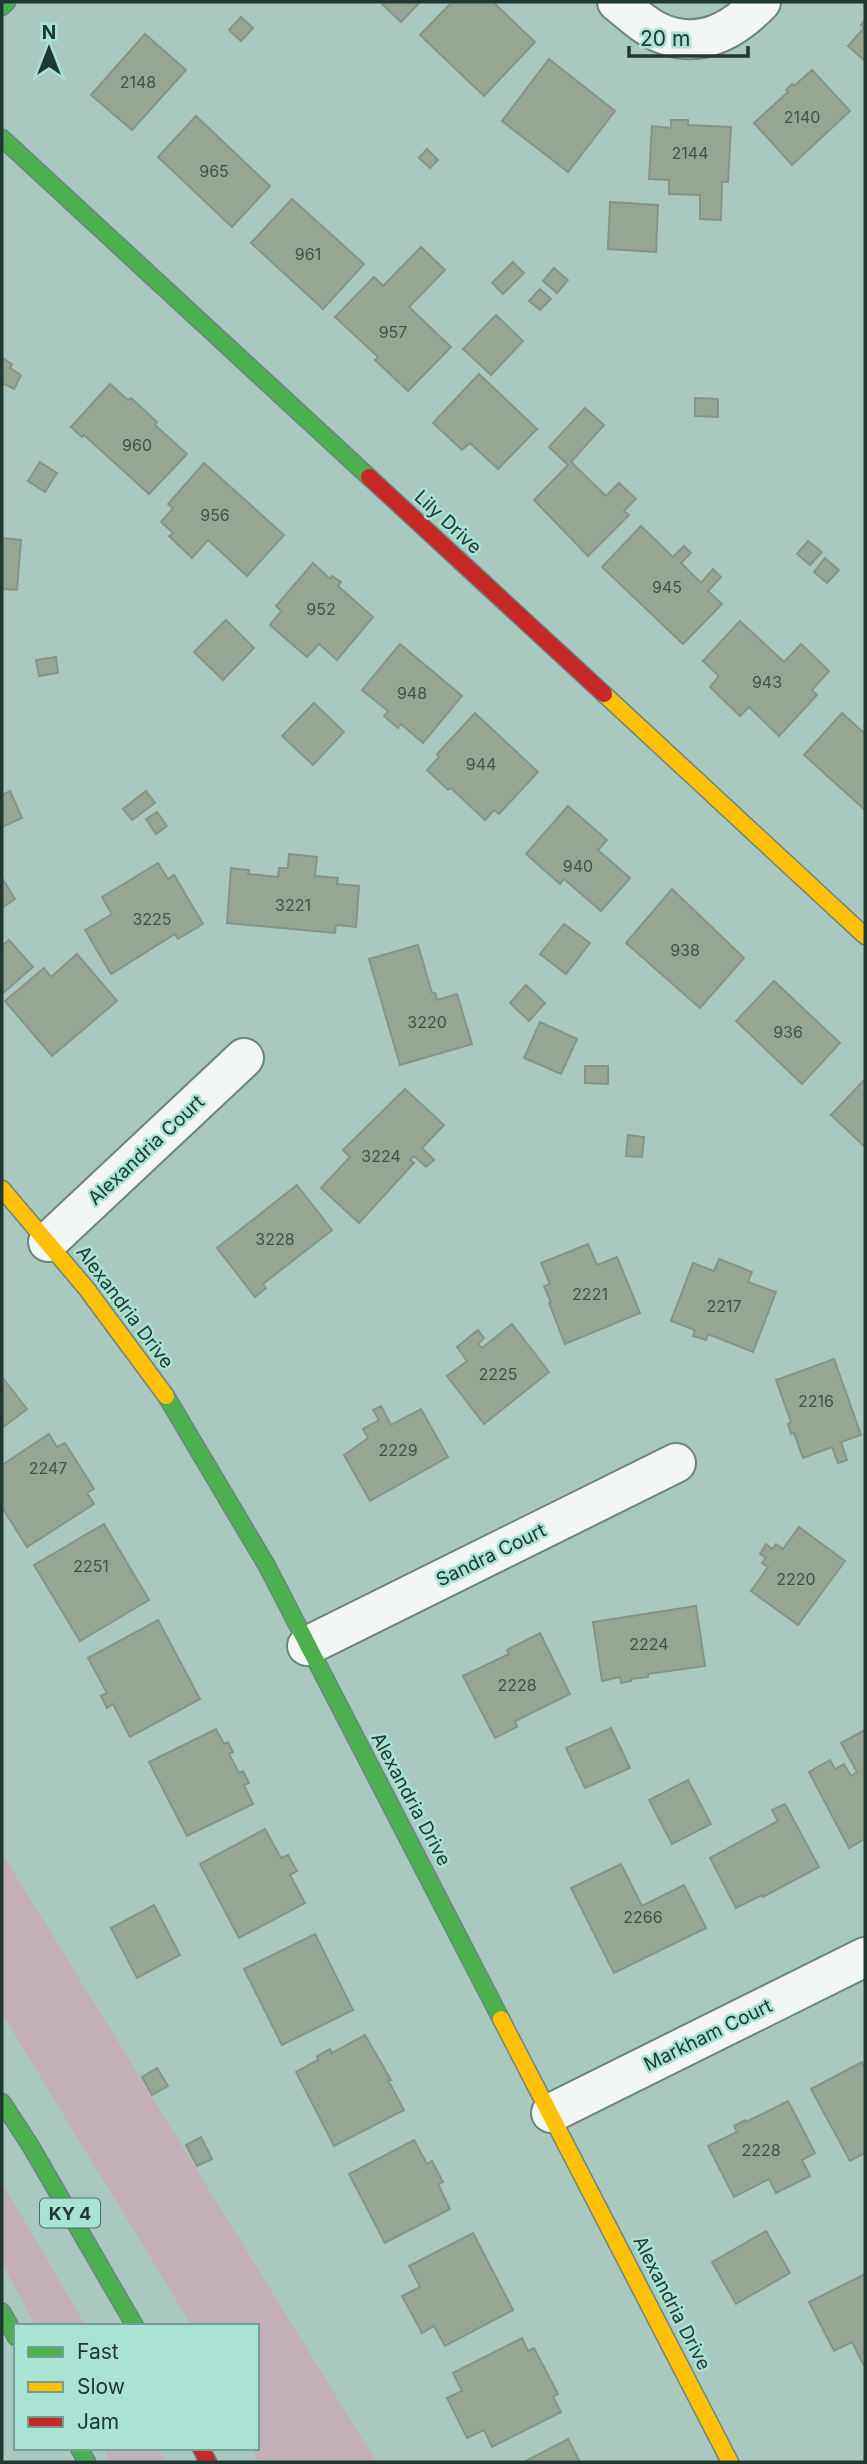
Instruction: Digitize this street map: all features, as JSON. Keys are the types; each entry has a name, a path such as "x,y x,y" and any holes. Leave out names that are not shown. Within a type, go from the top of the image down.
{"main road":[{"path":"2,7 7,2"},
{"name":"Lily Drive","path":"2,138 865,936"},
{"name":"Alexandria Drive","path":"2,1189 111,1321 163,1392 211,1466 261,1555 730,2462"},
{"name":"KY 4","path":"2,2102 30,2145 134,2324"},
{"path":"2,2312 14,2333"}],"street":[{"path":"617,2 661,34 678,38 711,38 741,21 761,2"},
{"name":"Alexandria Court","path":"48,1242 244,1058"},
{"name":"Sandra Court","path":"307,1646 676,1463"},
{"name":"Markham Court","path":"551,2112 865,1957"}],"shaded area":[{"path":"2,1853 376,2462 258,2462 252,2450 259,2450 259,2324 191,2324 2,2014"},
{"path":"2,2183 85,2324 35,2324 2,2263"},
{"path":"104,2450 159,2450 166,2462 110,2462"}],"building":[{"path":"380,2 420,2 401,22"},
{"path":"452,2 493,2 535,42 484,96 420,35"},
{"path":"241,17 253,28 241,41 229,30"},
{"path":"865,19 865,61 848,46 864,28 861,25"},
{"path":"145,34 186,70 132,130 91,95"},
{"path":"549,59 615,111 568,172 502,121"},
{"path":"812,70 850,111 792,165 754,123 788,92 786,90 792,84 794,86"},
{"path":"196,116 270,186 232,227 158,157"},
{"path":"671,120 688,120 688,125 731,127 728,182 722,182 721,220 700,219 700,195 669,194 669,180 649,179 652,126 671,128"},
{"path":"427,149 438,160 430,168 419,158"},
{"path":"292,199 364,264 323,309 251,243"},
{"path":"610,202 658,205 656,252 608,249"},
{"path":"421,247 445,270 409,307 451,347 408,391 375,360 378,357 335,317 374,277 383,286"},
{"path":"513,262 524,273 503,294 492,283"},
{"path":"554,268 568,280 557,293 543,281"},
{"path":"540,289 551,299 540,310 529,301"},
{"path":"496,315 523,341 491,375 463,349"},
{"path":"2,358 12,364 10,368 21,375 14,389 2,383"},
{"path":"479,374 537,429 498,469 470,443 462,450 433,423"},
{"path":"110,384 128,400 131,398 157,422 155,425 187,454 149,494 84,435 82,437 71,427"},
{"path":"695,398 718,399 718,417 695,416"},
{"path":"585,408 604,425 571,462 606,496 619,483 636,499 624,511 629,515 588,556 534,500 568,465 549,447"},
{"path":"40,462 57,473 45,492 28,481"},
{"path":"204,463 284,535 247,576 208,540 192,558 169,536 173,533 161,522 173,508 168,504"},
{"path":"641,526 673,557 684,546 691,553 681,563 701,583 713,569 721,577 708,591 722,604 683,644 602,567"},
{"path":"2,538 21,540 17,590 2,589"},
{"path":"808,541 822,552 810,565 797,554"},
{"path":"825,558 839,570 827,583 814,572"},
{"path":"313,563 330,579 332,576 341,582 338,586 373,617 337,660 319,644 307,657 270,625 281,611 276,606"},
{"path":"226,620 254,648 223,680 194,652"},
{"path":"740,621 784,662 801,644 829,671 812,690 817,695 779,736 749,707 740,716 710,687 719,676 703,661"},
{"path":"400,644 462,696 423,743 401,724 398,728 384,716 388,711 362,690"},
{"path":"56,657 58,673 39,676 36,660"},
{"path":"314,703 344,732 313,765 282,736"},
{"path":"475,713 538,772 499,814 494,810 485,820 427,770 439,757 437,754"},
{"path":"842,713 865,734 865,810 804,755"},
{"path":"10,791 22,818 2,827 2,795"},
{"path":"146,791 155,803 132,820 123,809"},
{"path":"568,806 607,840 598,850 630,878 601,911 564,879 560,884 526,854"},
{"path":"157,812 167,826 156,834 146,819"},
{"path":"289,854 317,857 315,876 338,878 337,884 359,886 356,927 336,925 335,933 227,923 231,868 249,870 248,874 278,877 279,868 288,868"},
{"path":"158,863 168,879 174,875 203,924 178,939 175,934 111,974 85,930 112,914 102,897"},
{"path":"2,878 15,899 2,908"},
{"path":"672,889 744,958 700,1008 626,943"},
{"path":"564,924 590,943 566,974 540,954"},
{"path":"9,940 33,967 2,994 2,946"},
{"path":"418,945 432,993 435,993 437,1000 457,994 472,1044 400,1065 369,959"},
{"path":"77,954 117,1001 52,1056 5,1001 44,968 51,977"},
{"path":"774,981 840,1043 802,1084 736,1021"},
{"path":"526,985 545,1003 529,1021 510,1003"},
{"path":"540,1022 577,1039 561,1074 524,1058"},
{"path":"585,1066 608,1066 608,1084 585,1083"},
{"path":"865,1079 865,1147 831,1115"},
{"path":"405,1089 444,1125 422,1148 434,1160 426,1167 414,1156 410,1160 414,1163 359,1223 321,1188 350,1157 343,1150"},
{"path":"628,1135 644,1137 642,1157 626,1156"},
{"path":"297,1185 332,1230 263,1284 266,1288 255,1297 217,1248"},
{"path":"588,1244 597,1265 617,1257 640,1313 565,1344 549,1303 551,1302 544,1286 550,1284 541,1263"},
{"path":"719,1259 752,1272 748,1282 776,1292 753,1352 708,1334 706,1340 693,1336 695,1330 671,1321 693,1263 714,1271"},
{"path":"512,1324 549,1372 484,1424 447,1376 467,1361 457,1347 478,1330 484,1338 478,1344 482,1348"},
{"path":"834,1359 861,1435 841,1442 847,1460 838,1463 832,1447 803,1458 794,1433 791,1434 788,1424 791,1422 776,1380"},
{"path":"2,1377 27,1409 2,1428"},
{"path":"381,1406 391,1425 421,1409 448,1457 370,1501 344,1455 368,1438 363,1429 379,1420 373,1410"},
{"path":"49,1434 57,1447 65,1443 94,1489 87,1493 94,1504 27,1547 2,1507 2,1465"},
{"path":"104,1524 149,1600 80,1641 34,1565"},
{"path":"799,1527 845,1561 798,1625 751,1591 768,1567 762,1563 766,1558 760,1554 766,1544 772,1549 776,1544 783,1549"},
{"path":"696,1606 705,1666 648,1674 648,1677 621,1683 620,1677 602,1681 593,1622"},
{"path":"158,1620 200,1699 130,1737 113,1704 107,1708 101,1696 107,1693 88,1658"},
{"path":"540,1633 570,1694 515,1721 517,1727 495,1738 463,1676 509,1654 507,1650"},
{"path":"611,1728 630,1768 585,1788 566,1748"},
{"path":"216,1729 224,1744 228,1742 233,1752 229,1754 239,1773 243,1771 249,1783 244,1785 253,1804 187,1836 149,1762"},
{"path":"865,1730 865,1839 849,1848 809,1772 830,1760 835,1769 844,1764 851,1776 857,1772 841,1743"},
{"path":"688,1780 711,1824 672,1844 649,1800"},
{"path":"785,1804 819,1867 736,1908 710,1858 778,1821 772,1810"},
{"path":"265,1829 281,1858 288,1855 297,1871 290,1875 305,1903 239,1938 200,1864"},
{"path":"621,1864 642,1906 684,1885 706,1928 614,1973 571,1888"},
{"path":"154,1905 180,1955 137,1978 111,1928"},
{"path":"315,1934 353,2010 282,2045 244,1969"},
{"path":"365,2035 391,2080 388,2080 404,2110 334,2146 296,2072 318,2060 317,2056 330,2049 332,2053"},
{"path":"862,2062 865,2068 865,2153 850,2161 811,2089"},
{"path":"157,2068 168,2086 152,2095 142,2077"},
{"path":"788,2101 815,2153 802,2160 810,2176 776,2193 769,2179 734,2197 708,2146 737,2132 734,2126"},
{"path":"201,2137 212,2159 197,2166 186,2145"},
{"path":"414,2140 427,2164 432,2161 443,2182 438,2184 450,2209 385,2243 349,2174"},
{"path":"766,2231 790,2273 736,2304 712,2262"},
{"path":"473,2233 513,2310 445,2346 434,2326 422,2333 402,2296 420,2287 409,2266"},
{"path":"865,2274 863,2364 852,2342 834,2351 809,2302"},
{"path":"522,2338 528,2351 534,2348 558,2394 553,2397 561,2412 492,2447 484,2430 467,2438 447,2398 462,2391 453,2373"},
{"path":"568,2439 580,2462 524,2462"}],"traffic: fast":[{"path":"2,7 7,2"},
{"path":"2,138 369,477"},
{"path":"166,1396 267,1566 501,2019"},
{"path":"2,2102 30,2145 134,2324"},
{"path":"2,2312 14,2333"},
{"path":"80,2450 87,2462"}],"traffic: slow":[{"path":"604,694 865,936"},
{"path":"2,1189 86,1288 166,1396"},
{"path":"501,2019 730,2462"}],"traffic: jam":[{"path":"369,477 604,694"},
{"path":"202,2450 208,2462"}]}
